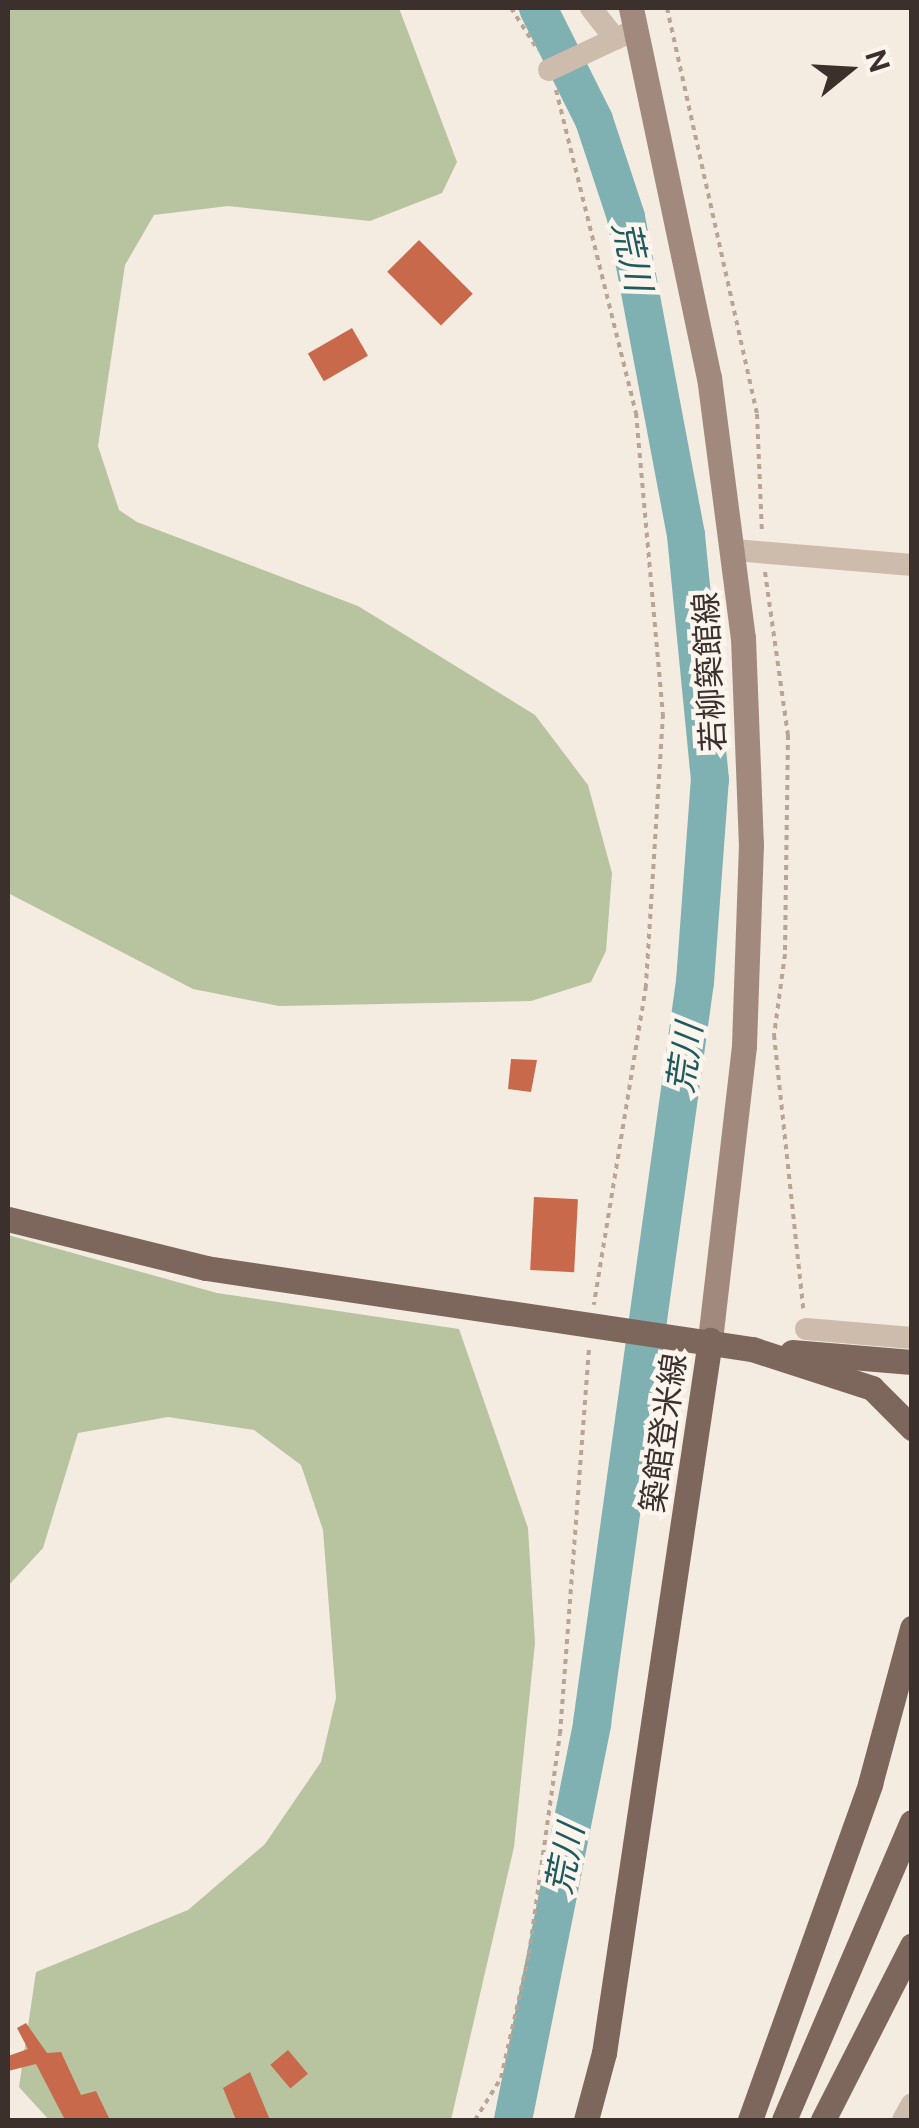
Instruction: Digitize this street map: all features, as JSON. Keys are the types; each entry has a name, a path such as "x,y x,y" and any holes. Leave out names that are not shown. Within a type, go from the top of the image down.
{"main road":[{"name":"若柳築館線","path":"620,31 698,316 734,550 748,958 710,1340"},
{"name":"築館登米線","path":"8,1219 206,1268 710,1340 586,2120"},
{"path":"710,1340 872,1388 912,1428"},
{"path":"752,1350 912,1362"},
{"path":"750,2120 870,1784 912,1628"},
{"path":"784,2120 912,1822"},
{"path":"822,2120 912,1945"}],"street":[{"path":"550,70 620,31 591,8"},
{"path":"734,550 912,566"},
{"path":"806,1330 912,1338"},
{"path":"903,2120 912,2104"}],"path":[{"path":"475,2120 501,2078 531,1936 560,1734 597,1324 646,986 663,714 636,413 550,70 511,8"}],"green space":[{"path":"8,8 399,8 457,162 442,193 370,221 228,206 154,215 125,265 98,446 119,510 137,522 358,606 535,715 588,785 612,873 606,951 591,982 531,1001 279,1006 193,989 8,893"},
{"path":"8,1235 217,1293 459,1329 528,1528 535,1643 514,1847 451,2120 49,2120 19,2087 36,1972 188,1910 265,1844 321,1762 336,1698 323,1530 301,1465 254,1430 168,1417 78,1433 43,1548 8,1586"}],"building":[{"path":"419,240 473,294 441,326 387,272"},
{"path":"352,328 368,356 324,381 308,354"},
{"path":"511,1059 537,1060 531,1092 508,1089"},
{"path":"534,1197 578,1199 574,1272 530,1270"},
{"path":"26,2023 47,2053 61,2052 81,2095 96,2091 110,2120 65,2120 36,2064 8,2071 8,2056 28,2049 17,2028"},
{"path":"288,2050 308,2074 290,2089 270,2065"},
{"path":"250,2072 270,2120 236,2120 223,2088"}],"waterway":[{"name":"荒川","path":"513,2120 592,1723 695,982 710,780 686,535 626,217 594,120 538,8"}]}
